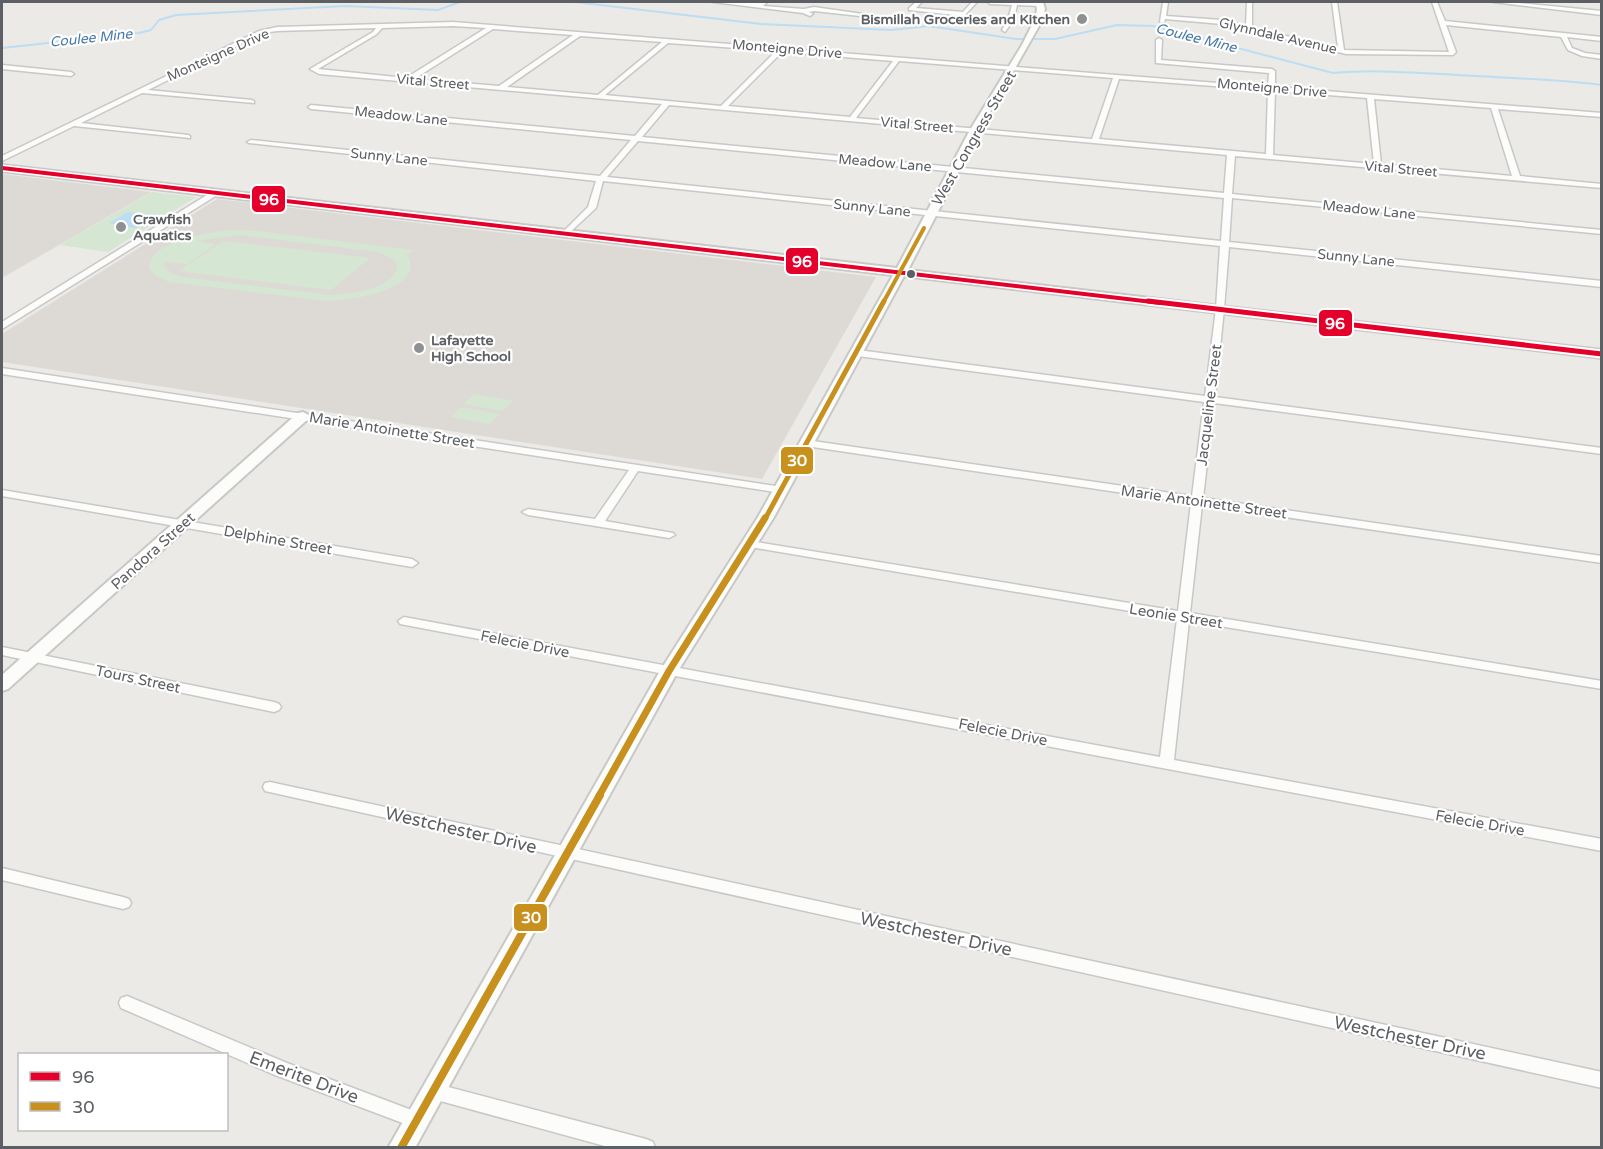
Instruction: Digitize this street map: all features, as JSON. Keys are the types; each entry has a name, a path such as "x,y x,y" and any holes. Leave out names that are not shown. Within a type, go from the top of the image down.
{"street":[{"path":"716,2 763,3"},
{"path":"819,10 824,2"},
{"path":"919,2 911,9 964,14 974,2"},
{"path":"990,2 1039,3"},
{"name":"Glynndale Avenue","path":"1165,2 1163,19 1222,22 1341,51 1449,55 1453,52 1443,23"},
{"path":"1249,28 1250,2"},
{"path":"1335,2 1341,51"},
{"path":"1435,2 1443,23 1602,39"},
{"path":"1496,2 1602,13"},
{"path":"763,3 758,7 807,13 819,10 860,14"},
{"path":"1005,30 1011,19 1015,3"},
{"name":"West Congress Street","path":"401,1148 669,671 782,490 902,272 975,130 1014,68 1041,14 1039,3"},
{"path":"803,20 807,13"},
{"name":"Monteigne Drive","path":"2,159 268,30 442,24 1602,115"},
{"name":"Vital Street","path":"380,26 372,35 313,69 320,72 407,80 1602,186"},
{"path":"407,80 492,27"},
{"path":"501,88 579,34"},
{"path":"1563,35 1570,49 1580,54 1602,57"},
{"path":"1159,40 1158,62 1272,71 1269,157"},
{"path":"599,97 667,41"},
{"path":"722,108 782,49"},
{"path":"852,120 898,58"},
{"path":"2,67 71,74"},
{"path":"1095,141 1118,76"},
{"path":"140,91 252,102"},
{"path":"1370,96 1378,167"},
{"path":"567,233 592,208 596,188 601,179 667,103"},
{"path":"1494,106 1517,179"},
{"name":"Meadow Lane","path":"311,107 1602,232"},
{"path":"73,124 188,137"},
{"name":"Sunny Lane","path":"251,142 1602,284"},
{"name":"Jacqueline Street","path":"1166,764 1220,309 1231,154"},
{"path":"2,168 1602,354"},
{"path":"2,326 218,192"},
{"path":"860,350 1507,434 1569,443 1602,451"},
{"name":"Marie Antoinette Street","path":"2,371 782,490"},
{"name":"Pandora Street","path":"2,685 303,416"},
{"name":"Marie Antoinette Street","path":"806,443 1602,560"},
{"path":"1569,443 1602,443"},
{"path":"598,524 636,467"},
{"name":"Delphine Street","path":"2,493 412,563"},
{"path":"528,512 669,535"},
{"name":"Leonie Street","path":"750,544 1602,685"},
{"name":"Felecie Drive","path":"404,621 1602,845"},
{"name":"Tours Street","path":"2,651 274,707"},
{"name":"Westchester Drive","path":"270,787 1602,1080"},
{"path":"2,874 123,903"},
{"name":"Emerite Drive","path":"127,1003 281,1069 416,1120"},
{"path":"433,1091 646,1148"}],"shaded area":[{"path":"2,174 151,192 2,278"},
{"name":"Lafayette High School","path":"217,199 876,277 762,479 2,362 2,334"}],"green space":[{"name":"Crawfish Aquatics","path":"152,192 196,197 108,252 60,245"},
{"path":"222,231 257,231 413,250 407,255 410,267 406,277 396,285 367,296 327,301 169,282 156,276 149,269 151,259 158,251 169,245 196,236","holes":["239,235 379,252 395,260 397,268 393,276 378,286 348,294 330,295 181,277 171,273 164,265 164,262 187,264 216,244 196,241"]},
{"path":"223,241 370,258 331,290 179,271"},
{"path":"474,394 513,401 503,411 464,404"},
{"path":"461,407 500,414 490,424 451,417"}],"water":[{"path":"128,212 158,215 136,228 109,223"}],"waterway":[{"name":"Coulee Mine","path":"2,48 139,33 151,30 159,20 176,15 345,6 438,10 460,2"},
{"name":"Coulee Mine","path":"575,2 761,24 891,30 929,26 1016,39 1055,39 1117,25 1153,26 1333,73 1411,72 1602,85"}],"transit line":[{"name":"96","path":"2,168 1602,354"},
{"name":"30","path":"401,1148 669,671 766,517 924,228"}],"place":[{"name":"Bismillah Groceries and Kitchen","path":"1082,19"},
{"name":"Crawfish Aquatics","path":"121,227"},
{"name":"Lafayette High School","path":"419,348"}]}
